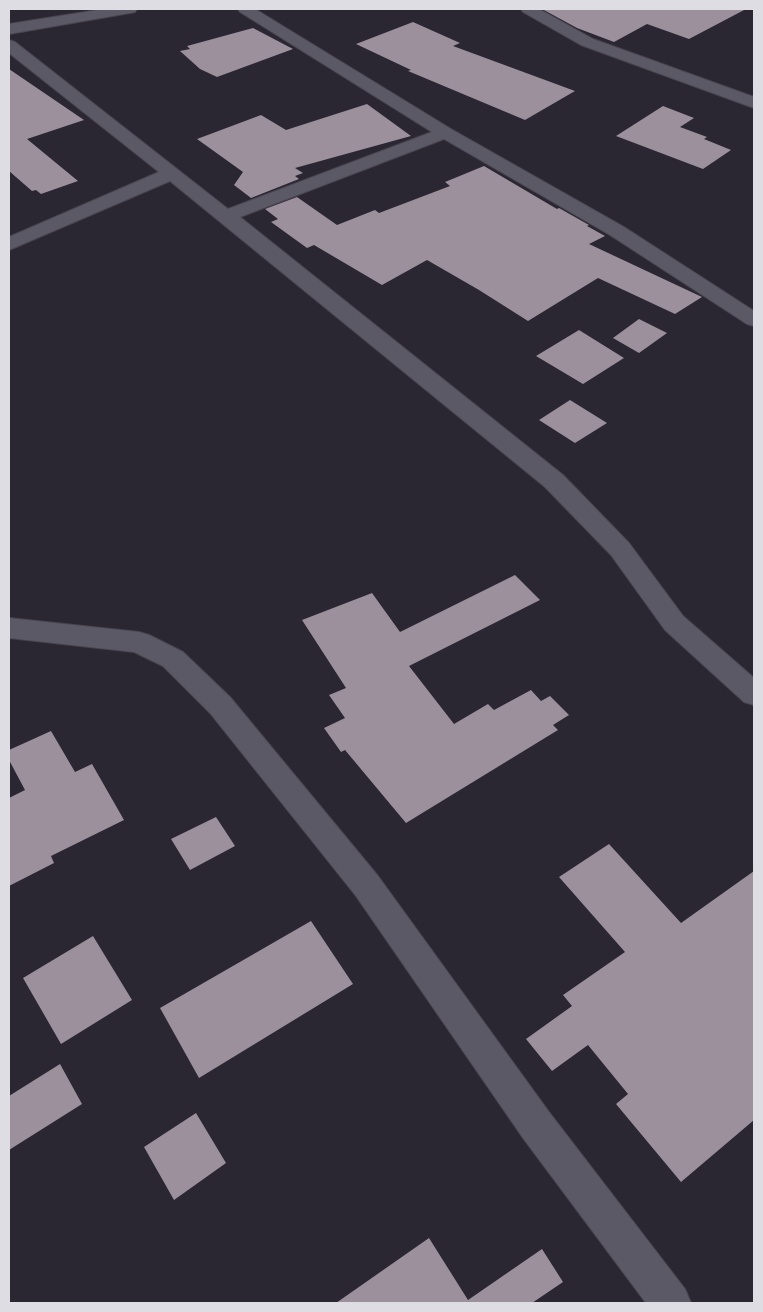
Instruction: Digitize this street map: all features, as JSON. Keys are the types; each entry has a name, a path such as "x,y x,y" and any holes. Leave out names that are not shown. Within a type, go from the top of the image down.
{"street":[{"path":"9,29 130,9"},
{"path":"245,9 444,133 618,231 754,320"},
{"path":"528,9 587,42 754,103"},
{"path":"9,45 226,216 554,481 620,548 674,623 754,694"},
{"path":"226,216 444,133"},
{"path":"9,244 172,173"},
{"path":"9,628 139,642 173,658 220,705 367,886 536,1125 671,1303"}],"building":[{"path":"542,9 746,9 689,39 647,24 614,42 577,28"},
{"path":"413,22 460,43 453,46 575,91 525,120 408,71 411,70 356,44"},
{"path":"253,28 293,49 217,77 200,69 180,51 190,49 187,46"},
{"path":"9,69 84,120 27,139 78,181 41,194 36,190 32,191 9,171"},
{"path":"367,104 411,136 295,168 303,173 295,176 299,179 251,198 234,185 243,172 197,139 261,115 286,130"},
{"path":"663,106 694,118 680,127 707,137 704,139 731,150 703,169 616,136"},
{"path":"484,166 557,209 559,208 589,225 587,226 605,236 589,244 702,297 675,314 598,278 528,321 427,260 382,285 314,245 307,248 271,222 278,219 265,209 297,197 337,225 375,210 379,213 450,186 445,182"},
{"path":"639,319 667,333 639,353 613,338"},
{"path":"579,330 624,358 583,384 536,356"},
{"path":"570,400 607,423 575,443 539,420"},
{"path":"515,575 540,600 409,666 454,724 488,704 494,710 531,690 541,701 550,696 569,715 553,725 558,730 406,823 345,750 341,752 324,728 345,718 329,695 346,688 302,620 372,593 400,632"},
{"path":"51,731 75,772 92,764 124,820 51,856 54,863 9,886 9,798 25,790 9,760 9,750"},
{"path":"216,817 235,846 190,870 171,839"},
{"path":"609,844 681,923 754,871 754,1120 681,1182 616,1104 628,1094 588,1045 552,1071 526,1039 572,1006 563,995 625,952 559,877"},
{"path":"311,921 353,984 199,1078 160,1008"},
{"path":"93,936 132,1000 61,1044 23,978"},
{"path":"60,1064 82,1104 9,1150 9,1096"},
{"path":"196,1113 226,1163 174,1200 144,1147"},
{"path":"429,1238 468,1300 542,1249 563,1282 532,1303 336,1303"}]}
